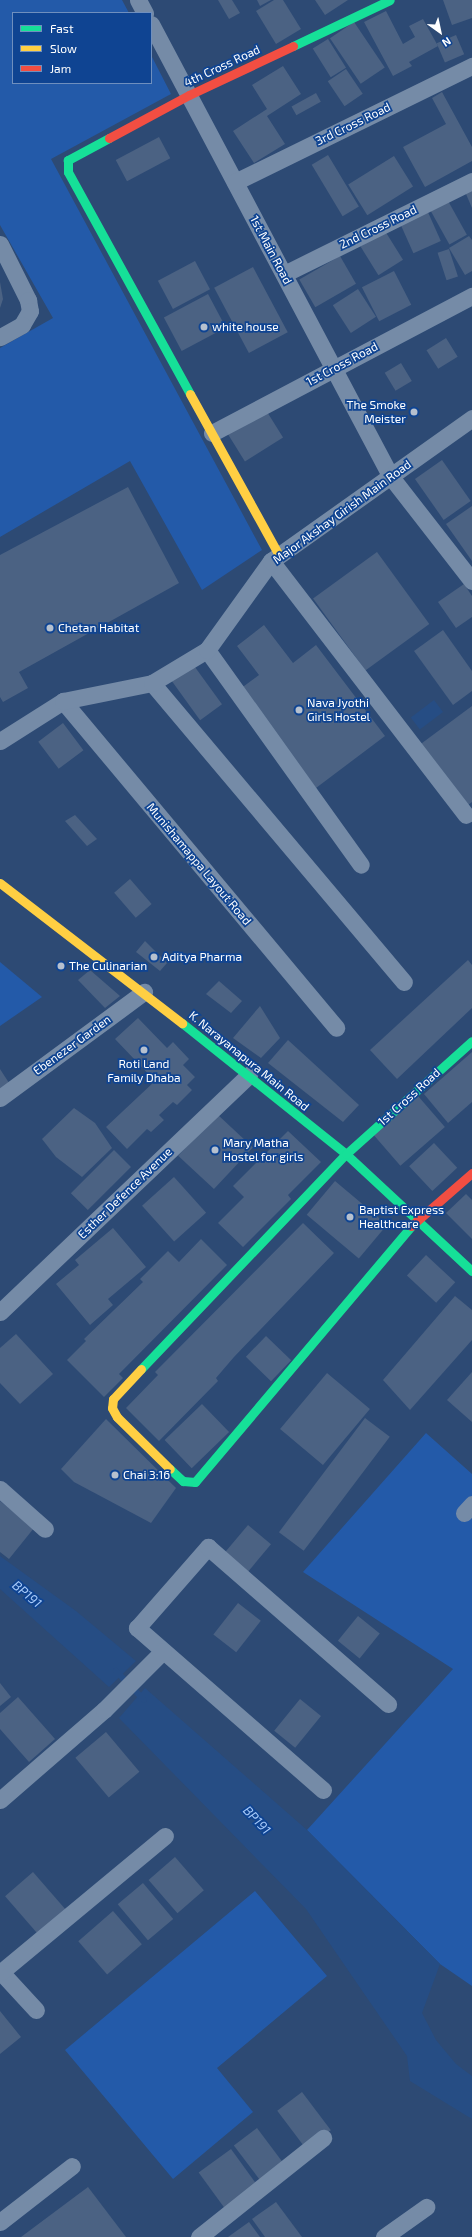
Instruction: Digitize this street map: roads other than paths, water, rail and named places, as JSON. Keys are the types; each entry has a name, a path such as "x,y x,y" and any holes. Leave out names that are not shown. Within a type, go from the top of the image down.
{"street":[{"name":"4th Cross Road","path":"212,433 68,172 68,160 189,95 390,0"},
{"name":"1st Main Road","path":"152,26 391,477 472,581"},
{"name":"3rd Cross Road","path":"235,182 472,66"},
{"name":"2nd Cross Road","path":"284,274 472,181"},
{"path":"0,244 28,300 30,311 29,318 22,325 0,338"},
{"name":"1st Cross Road","path":"212,433 472,296"},
{"name":"Major Akshay Girish Main Road","path":"0,741 63,701 152,683 207,650 275,558 472,418"},
{"path":"212,433 275,558 466,815"},
{"path":"207,650 361,865"},
{"path":"152,683 404,982"},
{"name":"Munishamappa Layout Road","path":"63,701 336,1028"},
{"name":"K. Narayanapura Main Road","path":"0,883 144,992 346,1154 472,1271"},
{"name":"Ebenezer Garden","path":"0,1098 144,992"},
{"name":"1st Cross Road","path":"416,1220 195,1482 183,1481 117,1417 112,1408 113,1399 346,1154 472,1041"},
{"name":"Esther Defence Avenue","path":"0,1312 249,1075"},
{"path":"416,1220 472,1172"},
{"path":"0,1489 45,1529"},
{"path":"323,1790 137,1628 208,1547 388,1704"},
{"path":"0,1800 104,1710 163,1651"},
{"path":"36,2010 1,1972 165,1836"},
{"path":"199,2237 324,2138"},
{"path":"0,2222 72,2166"},
{"path":"384,2237 426,2207"}],"water":[{"path":"434,700 443,712 420,729 411,717"},
{"path":"0,1556 76,1611 136,1661 109,1687 0,1589"},
{"path":"145,1688 307,1830 440,1964 422,2013 436,2040 456,2064 472,2076 472,2119 410,2081 407,2056 306,1909 119,1718"}],"waterway":[{"name":"BP191","path":"116,1671 144,1700"}],"place":[{"name":"white house","path":"204,327"},
{"name":"The Smoke Meister","path":"414,412"},
{"name":"Chetan Habitat","path":"50,628"},
{"name":"Nava Jyothi Girls Hostel","path":"299,710"},
{"name":"Aditya Pharma","path":"154,957"},
{"name":"The Culinarian","path":"61,966"},
{"name":"Roti Land Family Dhaba","path":"144,1050"},
{"name":"Mary Matha Hostel for girls","path":"215,1150"},
{"name":"Baptist Express Healthcare","path":"350,1217"},
{"name":"Chai 3:16","path":"115,1475"}]}
